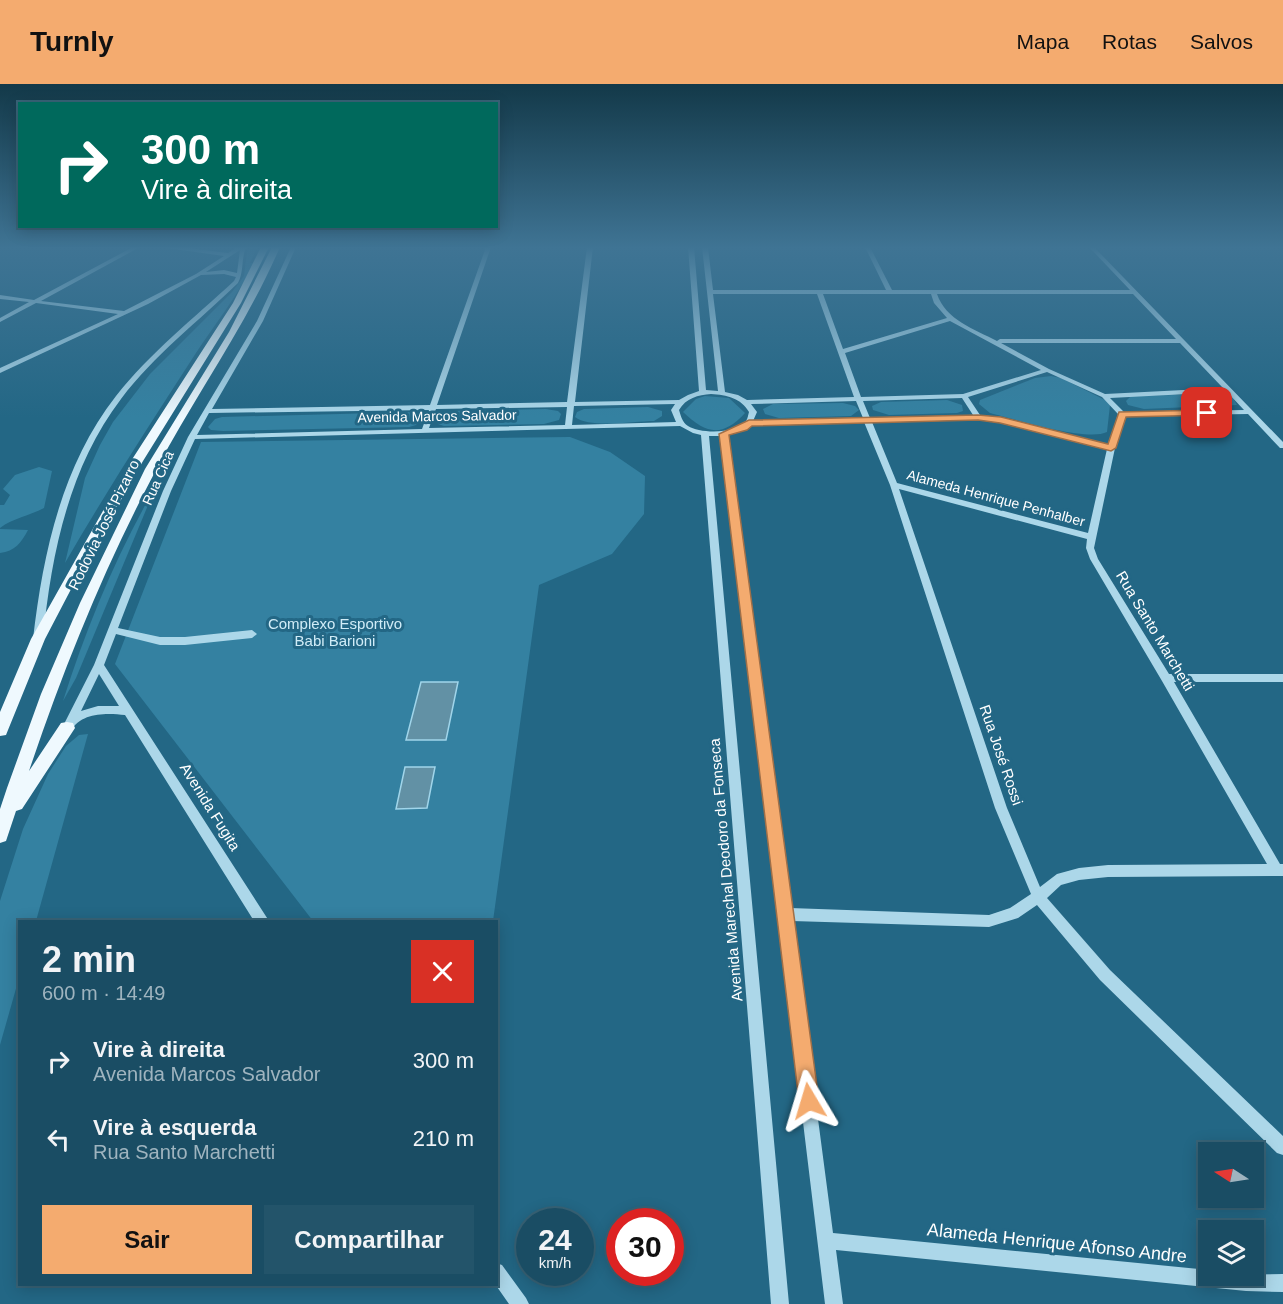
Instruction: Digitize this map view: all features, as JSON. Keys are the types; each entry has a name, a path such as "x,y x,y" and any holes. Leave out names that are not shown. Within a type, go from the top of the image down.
{"main road":[{"name":"Rodovia José Pizarro","path":"0,730 38,639 137,461 236,304"},
{"name":"Rodovia José Pizarro","path":"2,828 62,661 112,545 164,446 249,304"},
{"path":"2,828 67,728"}],"street":[{"path":"0,320 30,304"},
{"path":"49,304 124,314"},
{"path":"0,371 143,304"},
{"path":"38,639 40,608 63,508 86,448 119,398 142,371 211,304"},
{"name":"Rua Cica","path":"67,728 99,665 167,491 192,437 268,304"},
{"path":"425,430 470,304"},
{"path":"568,427 583,304"},
{"path":"696,304 703,393"},
{"path":"711,304 722,393"},
{"name":"Rua José Rossi","path":"823,304 894,485 1001,808 1038,897 1105,975 1283,1147"},
{"path":"938,304 951,319 997,341 1047,370 1104,396 1122,414 1249,412"},
{"path":"1147,304 1283,446"},
{"path":"841,352 951,319"},
{"path":"997,341 1183,341"},
{"path":"745,402 753,412 749,423 743,428 724,434 705,433 682,424 675,410 680,402 690,396 703,393 722,393 745,402 964,396 1047,370"},
{"path":"1104,396 1228,390"},
{"path":"964,396 978,417"},
{"name":"Avenida Marcos Salvador","path":"207,411 680,402"},
{"name":"Rua Santo Marchetti","path":"1122,414 1111,448 1090,548 1094,559 1280,870"},
{"path":"749,423 978,417 1001,420 1111,448"},
{"name":"Avenida Marcos Salvador","path":"192,437 682,424"},
{"name":"Avenida Marechal Deodoro da Fonseca","path":"705,433 780,1304"},
{"path":"724,434 834,1304"},
{"name":"Alameda Henrique Penhalber","path":"894,485 1091,537"},
{"path":"113,630 160,641 184,641 252,634"},
{"name":"Avenida Fugita","path":"99,665 261,920"},
{"path":"1167,678 1283,678"},
{"path":"67,728 76,718 93,711 128,711"},
{"path":"785,914 989,921 1013,913 1038,897 1057,880 1079,874 1108,871 1280,870"},
{"name":"Alameda Henrique Afonso Andre","path":"826,1241 1234,1281 1283,1283"},
{"path":"498,1273 520,1304"}],"green space":[{"path":"220,304 230,304 96,510 65,563 85,478 113,422 150,374"},
{"path":"1051,376 1061,378 1107,401 1110,405 1107,432 1084,434 1068,432 990,413 979,404 980,400 1035,378"},
{"path":"1218,394 1233,398 1237,405 1144,409 1128,405 1126,401 1131,396"},
{"path":"705,396 729,398 745,413 729,426 714,430 707,429 683,412 696,399"},
{"path":"947,400 962,405 963,411 889,415 873,410 872,406 881,402"},
{"path":"843,403 855,406 859,410 851,416 779,418 765,414 763,409 773,404"},
{"path":"648,407 662,411 662,416 654,421 613,424 591,423 575,417 577,412 584,409"},
{"path":"546,409 558,411 561,414 559,420 544,424 444,426 438,424 437,420 449,411"},
{"path":"415,412 423,417 416,425 409,427 223,431 211,430 208,427 215,419 222,417"},
{"name":"Complexo Esportivo Babi Barioni","path":"570,437 610,452 645,476 644,514 612,554 539,585 493,920 312,920 115,664 201,442"},
{"path":"39,467 52,471 44,508 0,528 0,505 4,505 10,495 3,489 15,475"},
{"path":"156,486 76,678 63,701 104,591 128,538"},
{"path":"0,529 28,530 17,546 0,553"},
{"path":"88,734 36,920 18,920 18,982 0,1045 0,901 23,829 48,774 66,746 79,735"}],"shaded area":[{"path":"421,682 458,682 446,740 406,740"},
{"path":"405,767 435,767 427,808 396,809"}],"route":[{"path":"809,1101 724,434 735,432 749,423 978,417 1001,420 1111,448 1122,414 1207,413"}]}
